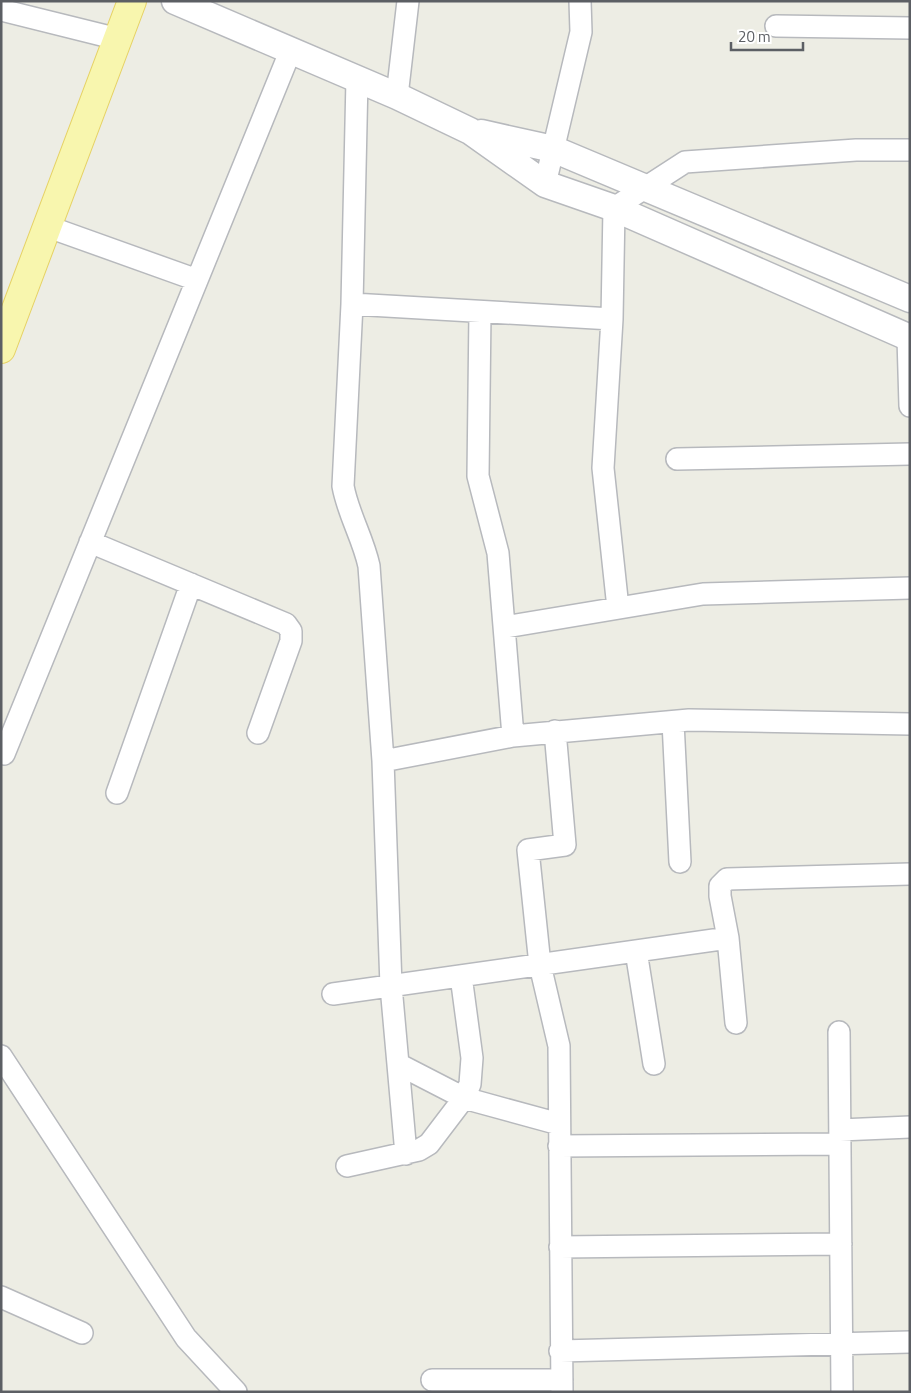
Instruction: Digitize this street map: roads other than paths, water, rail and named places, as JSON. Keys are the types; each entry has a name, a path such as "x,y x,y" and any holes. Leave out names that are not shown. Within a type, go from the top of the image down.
{"main road":[{"path":"1,349 9,309 46,226 132,1"}],"street":[{"path":"174,1 397,96 470,131 545,184 614,208 909,338 910,406"},
{"path":"397,96 408,1"},
{"path":"545,184 581,32 580,1"},
{"path":"1,10 118,39"},
{"path":"776,26 910,28"},
{"path":"4,754 290,52"},
{"path":"357,79 352,304 343,486 345,500 366,550 369,566 383,761 391,986 406,1154"},
{"path":"470,131 553,149 910,299"},
{"path":"614,208 685,162 856,150 910,150"},
{"path":"614,208 612,319 603,468 618,608"},
{"path":"46,226 197,280"},
{"path":"352,304 612,319"},
{"path":"480,312 478,476 498,554 513,736"},
{"path":"678,459 910,454"},
{"path":"90,542 286,624 291,631 292,641 258,733"},
{"path":"117,793 191,584"},
{"path":"505,627 703,594 910,588"},
{"path":"383,761 513,736 689,720 910,724"},
{"path":"673,722 680,862"},
{"path":"432,1380 562,1386 560,1351 559,1046 540,965 528,850 565,845 555,731"},
{"path":"736,1023 728,938 720,896 720,886 727,878 910,874"},
{"path":"333,994 728,938"},
{"path":"636,951 654,1064"},
{"path":"348,1166 419,1150 429,1144 464,1098 470,1084 472,1058 460,976"},
{"path":"839,1032 842,1392"},
{"path":"1,1056 186,1338 236,1392"},
{"path":"398,1064 464,1098 559,1124"},
{"path":"559,1146 840,1137 910,1127"},
{"path":"560,1246 841,1244"},
{"path":"1,1297 82,1333"},
{"path":"560,1351 910,1342"}]}
